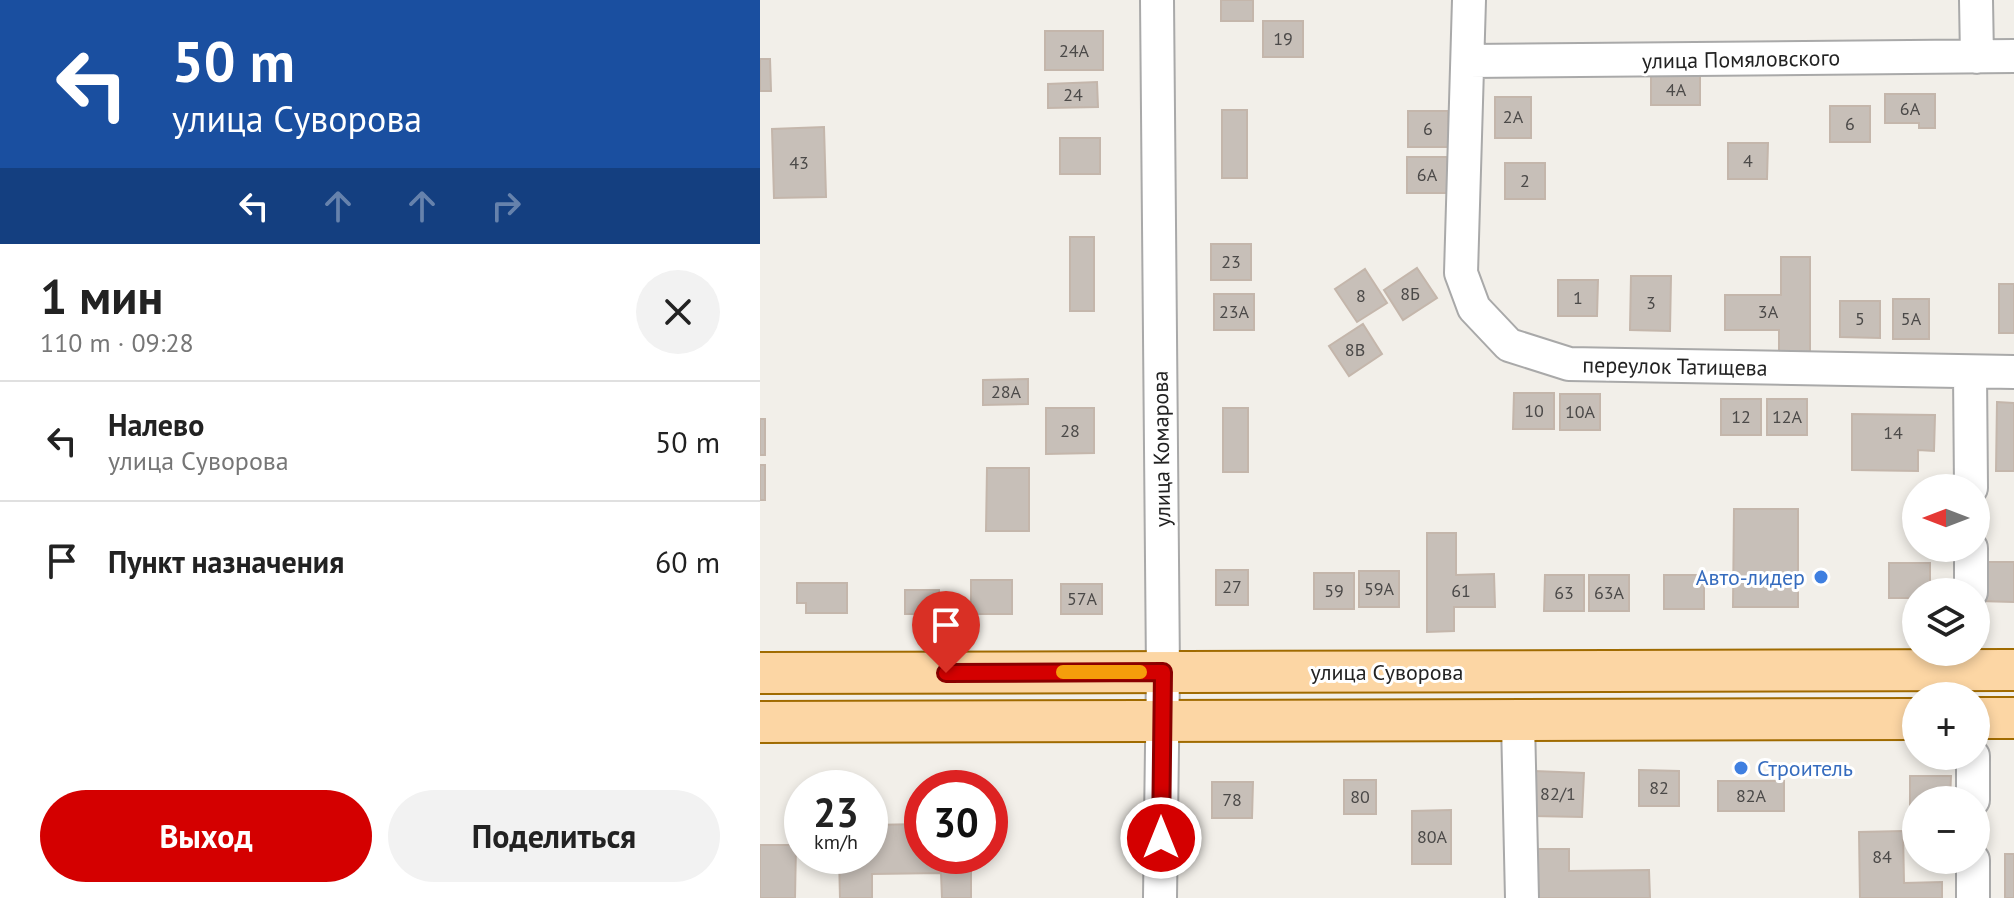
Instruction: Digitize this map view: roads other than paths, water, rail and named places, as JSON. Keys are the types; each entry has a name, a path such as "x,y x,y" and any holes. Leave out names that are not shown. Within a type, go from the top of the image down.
{"main road":[{"name":"улица Суворова","path":"1990,665 2014,670"},
{"name":"улица Суворова","path":"760,673 1911,671 1941,666"},
{"path":"1911,671 1911,682"},
{"path":"1990,718 2014,718"},
{"path":"760,722 1902,719"}],"street":[{"name":"улица Комарова","path":"1157,0 1163,672 1160,898"},
{"name":"переулок Татищева","path":"1469,0 1461,273 1474,308 1509,345 1569,364 2014,372"},
{"path":"1976,0 1977,57"},
{"name":"улица Помяловского","path":"1469,61 2014,56"},
{"path":"1970,373 1971,474"},
{"path":"1518,722 1522,898"},
{"path":"1973,874 1973,898"}],"place":[{"name":"Авто-лидер","path":"1821,577"},
{"name":"Строитель","path":"1741,768"}]}
